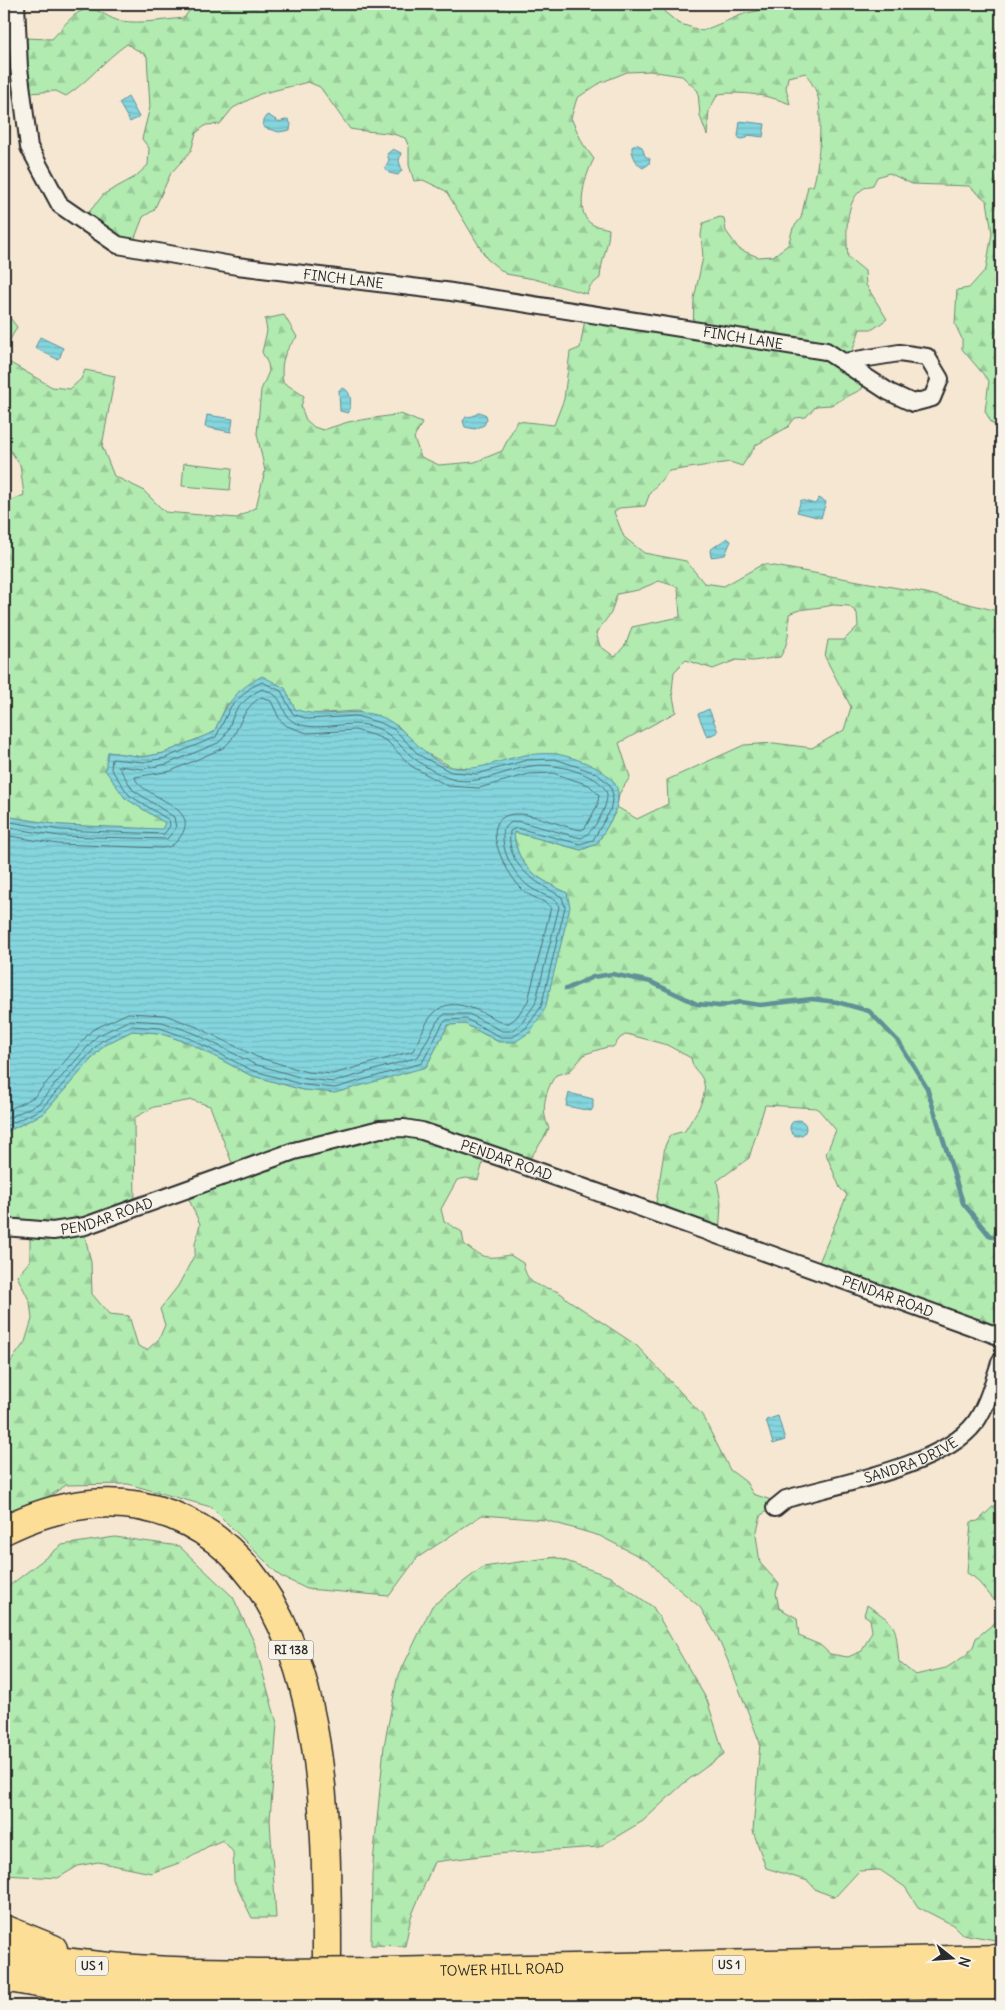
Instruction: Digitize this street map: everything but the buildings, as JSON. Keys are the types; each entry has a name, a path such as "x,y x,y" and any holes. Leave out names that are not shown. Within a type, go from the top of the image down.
{"highway":[{"name":"RI 138","path":"4,1530 45,1513 79,1505 111,1503 143,1506 179,1518 211,1534 234,1553 255,1578 277,1617 294,1655 313,1725 325,1830 327,2006"},
{"path":"4,1549 48,1530 80,1522 115,1520 153,1526 183,1537 206,1551 227,1569 248,1595 263,1622 281,1666 301,1747 311,1864 314,2006"},
{"path":"4,1929 38,1944 106,1968"},
{"name":"TOWER HILL ROAD","path":"4,1952 106,1968 180,1973 275,1985"},
{"name":"TOWER HILL ROAD","path":"4,1977 75,1989 175,1996 275,1985 381,1983 1001,1959"},
{"name":"TOWER HILL ROAD","path":"381,1983 453,1994 1001,1983"},
{"path":"228,2006 275,1985"},
{"path":"453,1994 598,2006"},
{"path":"950,2006 1001,1996"}],"street":[{"name":"FINCH LANE","path":"16,4 19,68 29,148 60,205 118,245 237,266 445,290 826,350 844,362 889,392 913,403 932,398 940,379 927,357 899,353 844,362"},
{"name":"PENDAR ROAD","path":"4,1227 53,1232 85,1226 294,1151 380,1128 404,1128 432,1134 505,1159 1001,1337"},
{"name":"SANDRA DRIVE","path":"775,1508 786,1499 914,1462 961,1439 976,1422 1001,1360"}],"green space":[{"path":"192,4 655,4 678,23 702,31 746,13 774,8 775,4 1001,4 1001,425 992,424 985,411 989,381 962,349 962,339 955,324 957,290 969,288 986,269 992,233 987,201 969,186 912,184 889,173 877,177 873,185 863,189 856,195 848,215 848,257 865,271 866,285 887,319 873,329 860,329 851,355 864,379 862,389 831,405 816,406 806,417 795,418 788,427 756,445 742,466 730,462 669,471 650,493 645,506 619,508 614,512 624,537 644,553 686,561 704,583 724,586 763,564 926,593 1001,612 1001,1336 816,1270 847,1195 840,1188 826,1154 836,1130 817,1108 765,1105 749,1158 717,1181 721,1203 719,1236 655,1209 665,1146 670,1135 685,1131 703,1099 704,1085 702,1078 693,1066 691,1058 667,1045 627,1034 620,1038 613,1047 585,1054 570,1071 556,1075 549,1087 544,1108 549,1128 526,1166 485,1155 478,1180 466,1178 457,1180 441,1209 444,1221 462,1232 464,1244 470,1249 485,1257 510,1255 523,1263 530,1280 542,1287 555,1290 636,1345 702,1415 730,1470 746,1482 753,1494 780,1503 761,1515 756,1535 760,1563 779,1584 776,1593 779,1608 797,1618 799,1636 820,1645 830,1654 848,1657 862,1651 872,1631 870,1619 864,1615 867,1605 894,1627 899,1662 915,1675 946,1668 965,1656 973,1647 976,1638 997,1621 996,1602 974,1577 967,1573 971,1522 978,1521 1001,1499 1001,1941 962,1934 953,1925 918,1907 905,1887 880,1870 859,1871 835,1897 816,1890 808,1881 766,1868 753,1831 760,1743 717,1636 700,1607 663,1576 650,1562 600,1536 545,1520 482,1515 417,1558 389,1596 307,1589 280,1576 211,1507 128,1484 66,1485 13,1521 4,1525 4,1371 25,1342 32,1319 30,1302 17,1276 30,1261 30,1233 4,1225 4,1133 44,1113 104,1045 132,1031 159,1033 189,1043 250,1075 303,1090 426,1067 448,1025 465,1024 499,1042 567,893 538,877 524,863 519,855 514,832 581,850 597,844 615,813 526,755 476,769 452,767 422,751 398,726 357,711 308,714 295,709 291,701 227,704 214,732 164,753 143,757 108,752 125,798 166,823 162,830 60,825 4,816 4,498 10,501 24,495 20,465 4,441 4,310 17,327 5,349 7,361 52,387 70,389 81,379 85,370 115,376 102,446 114,476 143,490 165,512 237,518 256,507 265,471 257,434 261,390 269,371 262,352 267,331 265,319 284,315 297,337 289,347 284,358 282,369 283,382 304,396 301,407 306,420 314,427 323,430 348,422 401,414 422,423 414,438 421,457 439,465 475,462 502,451 517,421 554,425 564,399 570,352 580,348 585,319 693,332 694,299 703,257 701,235 703,223 720,217 724,218 726,231 739,249 758,257 773,256 788,245 793,228 801,218 808,186 813,186 817,167 820,140 819,102 816,91 806,73 788,77 786,88 790,104 755,94 718,94 709,110 707,135 700,116 698,91 682,76 650,71 627,72 600,83 577,98 571,118 583,144 594,159 583,191 582,201 585,217 592,224 609,229 600,278 590,286 587,294 534,279 506,274 487,259 446,191 423,180 414,181 409,165 409,147 405,138 391,134 350,129 320,87 308,82 260,94 233,108 220,124 206,125 196,133 191,151 171,173 154,210 143,217 133,243 84,218 104,194 135,177 148,165 149,148 142,139 150,107 147,56 127,44 66,96 56,91 30,93 22,38 52,39 77,13 88,9 96,10 117,20 136,22 184,18","holes":["659,581 678,587 680,617 632,627 626,644 615,657 600,646 596,633 611,613 617,594 638,590","833,605 849,606 857,613 858,626 844,640 828,640 825,657 851,707 844,730 812,748 774,743 744,745 667,780 668,804 637,819 617,807 619,794 630,777 619,743 676,712 672,691 674,672 686,660 713,669 736,660 753,661 780,657 788,637 789,614 799,610","192,1100 210,1106 237,1176 185,1191 200,1224 195,1244 195,1254 178,1286 160,1309 165,1325 159,1339 147,1350 138,1346 129,1316 109,1314 92,1294 91,1262 84,1232 135,1209 134,1118 154,1107"]},
{"path":"184,463 232,468 230,490 182,486"},
{"path":"115,1537 179,1546 233,1597 254,1642 277,1723 270,1820 276,1918 252,1918 234,1881 233,1852 223,1840 179,1863 151,1873 98,1862 78,1866 58,1878 4,1875 4,1590 62,1545"},
{"path":"555,1557 611,1577 653,1607 707,1700 724,1754 684,1783 643,1821 599,1847 496,1854 434,1862 411,1917 405,1946 371,1945 372,1874 384,1746 397,1679 432,1606 483,1567"}],"water":[{"path":"128,97 139,117 130,122 119,103"},
{"path":"268,115 279,122 288,119 291,124 290,130 279,132 265,128 263,125 265,117"},
{"path":"740,121 765,124 763,137 748,135 747,138 740,139 738,136"},
{"path":"636,144 642,147 645,156 650,159 649,164 643,168 632,153 632,147"},
{"path":"393,149 401,153 399,161 402,170 398,175 389,173 385,169 389,160 387,154"},
{"path":"40,337 63,348 60,357 57,359 35,348"},
{"path":"343,388 350,395 348,413 340,411 339,390"},
{"path":"480,412 486,415 487,419 484,425 475,429 465,427 463,421 466,417"},
{"path":"207,415 233,419 231,432 205,427"},
{"path":"819,498 826,502 821,518 797,512 801,500 815,504"},
{"path":"727,538 731,541 725,555 711,557 710,550"},
{"path":"262,676 285,688 295,709 317,714 373,714 384,718 393,723 436,760 455,768 474,768 526,755 553,754 584,762 595,767 612,780 617,787 616,809 597,844 581,850 514,832 519,855 524,863 538,877 567,893 570,907 545,1009 530,1032 515,1042 499,1042 465,1024 448,1025 426,1067 335,1093 303,1090 250,1075 189,1043 159,1033 132,1031 104,1045 44,1113 4,1133 4,816 60,825 162,829 165,823 125,798 105,770 108,752 143,757 164,753 214,732 227,706 237,693"},
{"path":"709,709 718,732 707,737 698,714"},
{"path":"569,1093 593,1099 591,1111 566,1106"},
{"path":"795,1120 801,1120 806,1125 804,1134 795,1136 790,1131 790,1125"},
{"path":"778,1416 785,1440 773,1444 766,1420"}],"waterway":[{"path":"566,989 593,977 612,974 651,982 697,1004 719,1006 741,1002 760,1005 812,999 837,1002 869,1011 898,1041 927,1088 963,1203 989,1235 1001,1240"}]}
